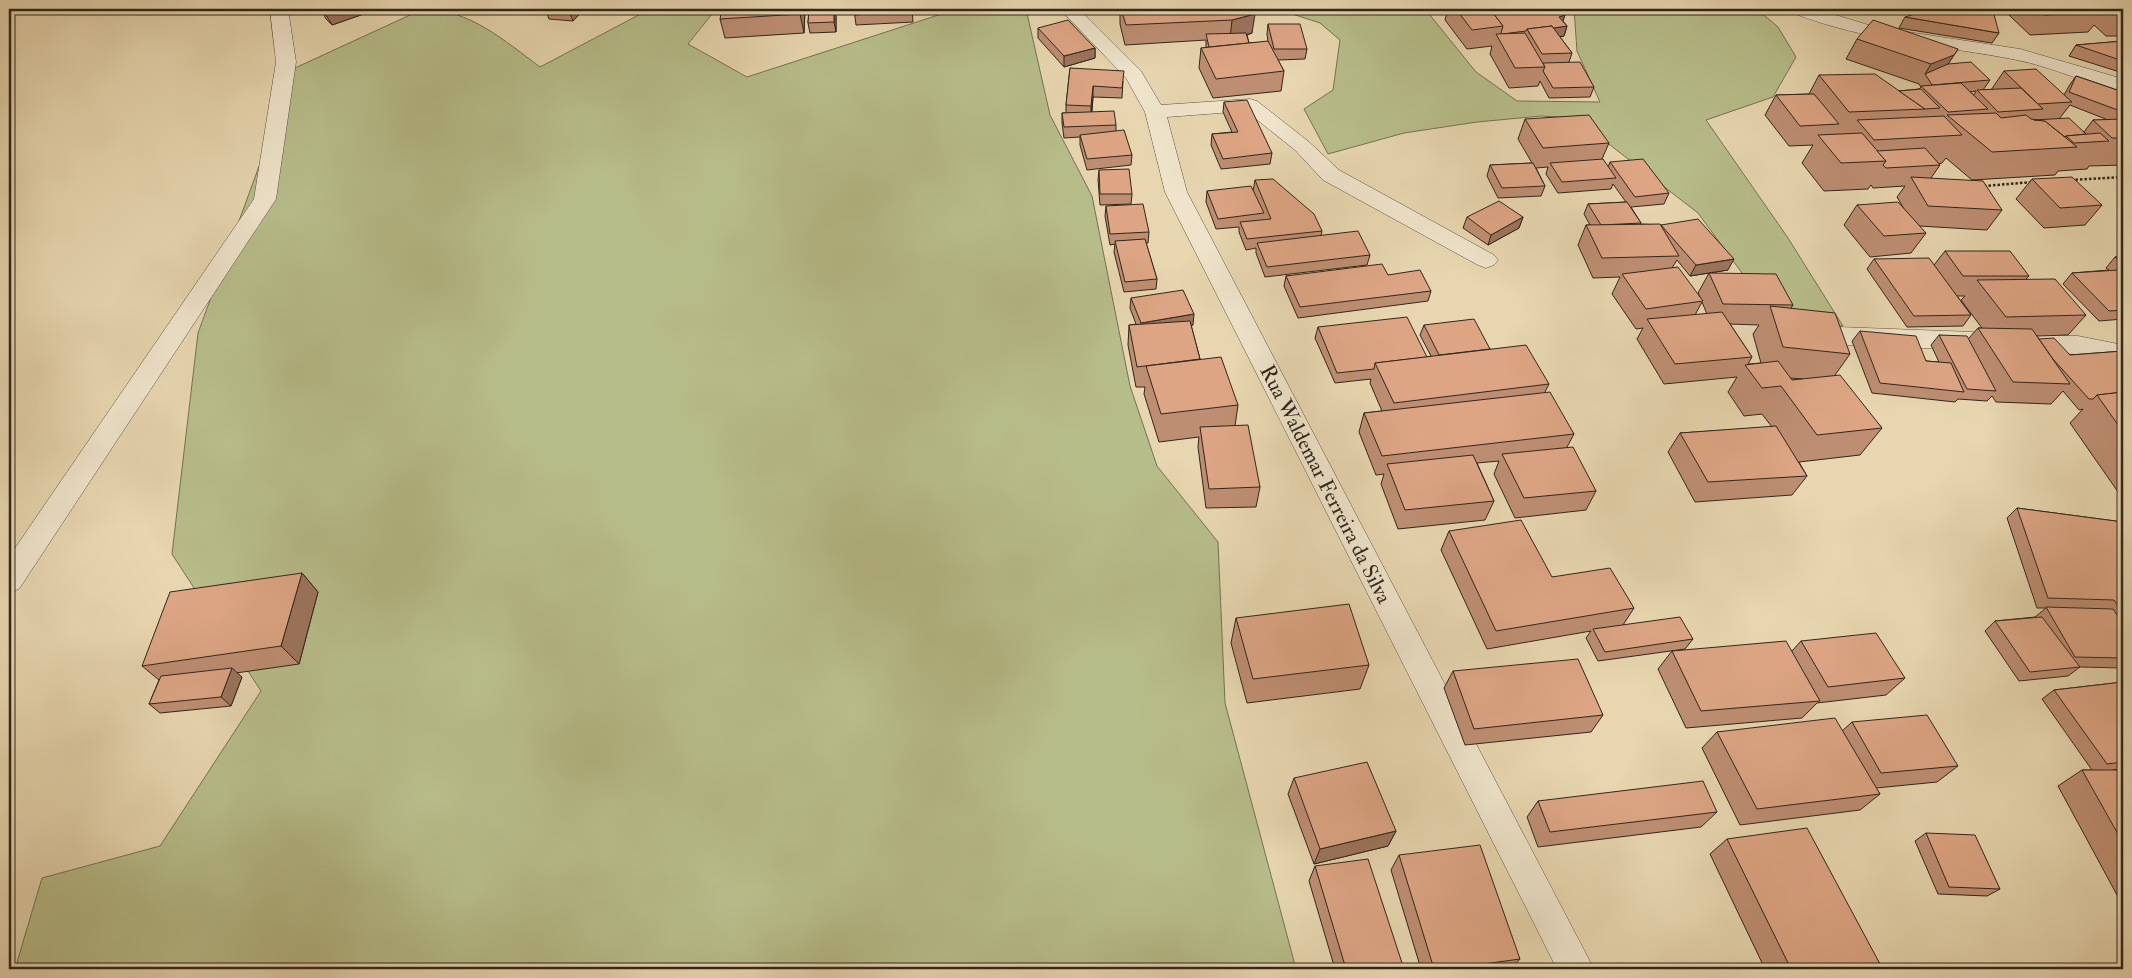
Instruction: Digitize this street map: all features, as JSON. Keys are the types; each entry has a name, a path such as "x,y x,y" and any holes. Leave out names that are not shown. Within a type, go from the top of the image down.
{"street":[{"path":"9,580 265,199 286,62 279,9"},
{"name":"Rua Waldemar Ferreira da Silva","path":"1069,9 1134,75 1155,112 1176,192 1576,969"},
{"path":"1800,9 1819,17 1875,34 2007,53 2077,71 2123,86"},
{"path":"1155,112 1250,106 1302,146 1330,175 1486,260"},
{"path":"1810,334 2078,345 2123,354"}],"path":[{"path":"2066,180 2123,177"},
{"path":"1979,186 2036,182"}],"green space":[{"path":"423,9 440,10 471,20 500,37 540,67 650,9 716,9 688,44 747,77 957,9 1026,9 1050,115 1092,196 1130,386 1157,466 1218,542 1225,703 1296,969 15,969 42,878 160,846 261,691 172,554 198,333 295,68"},
{"path":"1277,9 1425,9 1476,72 1517,101 1600,102 1577,51 1574,9 1757,9 1778,27 1796,57 1773,97 1706,120 1788,238 1843,326 1798,328 1753,288 1698,213 1575,118 1541,116 1477,122 1404,133 1328,154 1304,109 1333,90 1340,40 1320,23"}],"building":[{"path":"321,9 344,9 326,15"},
{"path":"545,9 572,9 569,11"},
{"path":"722,9 800,9 800,14 720,19"},
{"path":"809,9 834,9 834,22 808,23"},
{"path":"854,9 911,9 912,11 854,15"},
{"path":"1121,9 1249,9 1255,14 1232,20 1126,25"},
{"path":"1456,9 1490,9 1503,26 1472,30"},
{"path":"1490,9 1559,9 1565,15 1559,17 1567,26 1527,29 1526,31 1502,34 1503,26"},
{"path":"2036,9 2097,9 2102,13 2044,15"},
{"path":"2112,9 2123,9 2123,17 2121,17"},
{"path":"1928,10 1993,11 1999,33 1905,17"},
{"path":"1068,20 1095,48 1064,56 1038,28"},
{"path":"1873,20 1958,49 1954,55 1931,64 1857,39"},
{"path":"1268,24 1300,24 1307,49 1274,49"},
{"path":"1552,26 1572,53 1542,54 1527,29"},
{"path":"1246,33 1249,43 1209,47 1206,34"},
{"path":"1525,33 1545,67 1515,68 1496,34"},
{"path":"1268,41 1284,71 1216,79 1201,48"},
{"path":"2123,41 2123,61 2076,45"},
{"path":"1580,62 1594,87 1553,88 1543,71 1545,67 1543,63"},
{"path":"1971,62 1990,80 1932,85 1925,74 1948,64"},
{"path":"1070,68 1124,71 1122,88 1093,86 1091,106 1066,105"},
{"path":"2036,69 2072,102 2038,104 2004,71"},
{"path":"1875,74 1925,109 1849,112 1819,75"},
{"path":"2076,76 2123,92 2123,112 2069,92"},
{"path":"1961,83 1988,109 1948,112 1921,86"},
{"path":"2021,88 2043,109 1998,112 1977,90"},
{"path":"1921,89 1940,108 1925,109 1899,91"},
{"path":"1814,94 1839,124 1800,126 1776,95"},
{"path":"1247,100 1272,153 1223,159 1212,134 1238,132 1224,102"},
{"path":"1114,111 1116,125 1064,127 1062,113"},
{"path":"1996,113 2001,118 2026,115 2031,119 2045,121 2077,147 1992,152 1947,115"},
{"path":"1589,115 1609,143 1543,148 1525,119"},
{"path":"1944,116 1962,135 1874,140 1857,120"},
{"path":"2069,118 2086,134 2065,137 2045,121 2034,120"},
{"path":"2123,119 2123,138 2112,138 2093,120"},
{"path":"1124,130 1132,155 1087,159 1080,135"},
{"path":"1862,133 1886,161 1841,163 1818,135"},
{"path":"2100,133 2109,141 2074,143 2066,136"},
{"path":"1925,148 1940,165 1886,168 1883,165 1886,161 1877,151"},
{"path":"1603,159 1616,178 1562,182 1550,163"},
{"path":"1643,159 1669,193 1635,197 1610,162"},
{"path":"1533,163 1545,186 1502,188 1490,165"},
{"path":"1129,169 1132,194 1100,194 1099,170"},
{"path":"1911,177 1983,181 2002,210 1928,206"},
{"path":"2072,177 2102,205 2060,208 2032,179"},
{"path":"1273,179 1314,214 1322,231 1247,239 1240,222 1271,219 1255,180"},
{"path":"1251,186 1264,213 1218,219 1207,191"},
{"path":"1499,201 1523,217 1491,235 1467,217"},
{"path":"1627,202 1641,223 1601,225 1588,204"},
{"path":"1898,202 1926,233 1884,236 1857,205"},
{"path":"1143,204 1149,232 1110,234 1106,206"},
{"path":"1698,219 1734,259 1696,265 1661,225"},
{"path":"1660,224 1679,256 1602,258 1586,225"},
{"path":"1358,231 1370,255 1267,267 1257,243"},
{"path":"1145,239 1157,279 1125,282 1115,241"},
{"path":"1945,251 2010,251 2029,276 1963,276"},
{"path":"2115,257 2123,257 2123,265"},
{"path":"1929,258 1971,315 1914,316 1874,259"},
{"path":"1382,264 1388,275 1420,270 1431,291 1300,307 1286,276"},
{"path":"1678,267 1703,301 1646,309 1622,274"},
{"path":"2119,270 2123,274 2123,310 2109,311 2072,273"},
{"path":"1709,273 1776,274 1793,305 1723,304"},
{"path":"2055,279 2086,315 2006,317 1977,280"},
{"path":"1183,290 1194,314 1141,323 1131,298"},
{"path":"1770,306 1835,313 1850,354 1783,347"},
{"path":"1722,312 1752,357 1675,364 1647,319"},
{"path":"1407,317 1427,357 1375,363 1374,369 1337,373 1318,327"},
{"path":"1474,319 1490,349 1439,355 1424,325"},
{"path":"1190,321 1200,359 1137,367 1129,325"},
{"path":"1978,328 2032,329 2070,384 2013,382"},
{"path":"1860,331 1916,336 1926,361 1951,363 1964,392 1880,383"},
{"path":"1939,335 1967,336 1996,391 1967,389"},
{"path":"2054,338 2070,355 2123,351 2123,392 2097,395 2093,399 2089,399 2053,359 2039,339"},
{"path":"1526,345 1549,384 1394,403 1375,363"},
{"path":"1221,357 1238,405 1161,414 1146,366"},
{"path":"1778,361 1792,380 1840,375 1882,428 1817,435 1781,386 1762,388 1745,365"},
{"path":"1550,392 1574,434 1382,456 1364,413"},
{"path":"2123,392 2123,432 2097,395"},
{"path":"1248,425 1260,487 1209,489 1200,427"},
{"path":"1776,426 1807,476 1708,482 1680,433"},
{"path":"1573,447 1596,491 1524,498 1502,454"},
{"path":"1473,455 1494,501 1405,510 1387,464"},
{"path":"2017,508 2123,522 2123,614 2114,600 2048,598"},
{"path":"1521,520 1552,577 1610,568 1634,608 1496,631 1449,531"},
{"path":"302,573 281,646 142,666 170,592"},
{"path":"1349,604 1369,665 1253,679 1236,618"},
{"path":"2046,607 2113,609 2123,624 2123,658 2075,657"},
{"path":"1680,617 1693,639 1605,652 1593,629"},
{"path":"2042,617 2080,667 2030,672 1995,621"},
{"path":"1876,633 1905,678 1828,687 1801,641"},
{"path":"1786,641 1820,701 1701,711 1672,651"},
{"path":"1578,659 1603,715 1474,729 1453,671"},
{"path":"232,668 221,697 149,704 161,676"},
{"path":"2123,682 2123,762 2107,764 2054,690"},
{"path":"1927,715 1958,766 1881,773 1852,722"},
{"path":"1835,718 1880,794 1757,809 1717,732"},
{"path":"1367,762 1396,831 1320,849 1294,778"},
{"path":"2082,770 2123,770 2123,843"},
{"path":"1703,781 1717,812 1550,832 1538,801"},
{"path":"1807,828 1880,964 1841,969 1791,969 1727,839"},
{"path":"1926,833 1975,835 2000,889 1949,887"},
{"path":"1480,845 1520,959 1447,969 1434,969 1399,855"},
{"path":"1368,859 1403,966 1383,969 1346,969 1315,866"}]}
